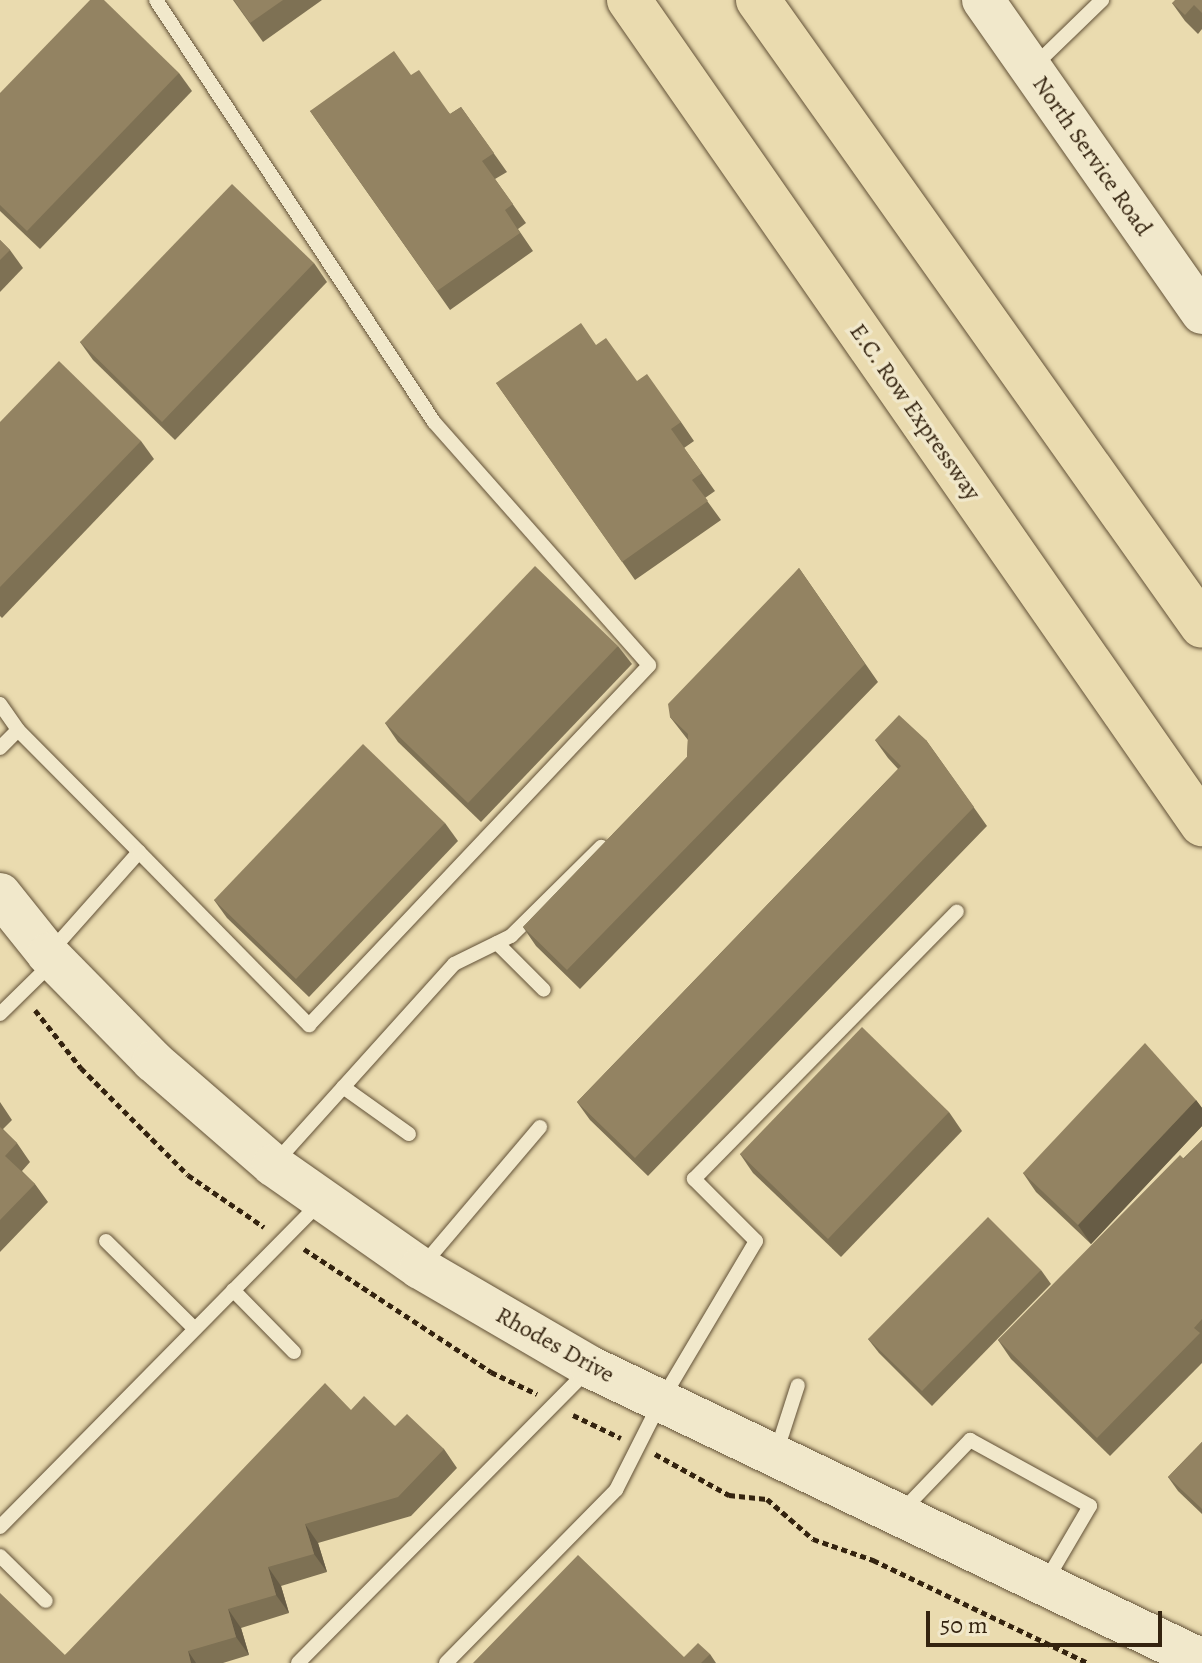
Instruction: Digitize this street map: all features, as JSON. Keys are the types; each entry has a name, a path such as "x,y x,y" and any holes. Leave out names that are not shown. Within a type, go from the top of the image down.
{"highway":[{"name":"E.C. Row Expressway","path":"629,0 1202,824"},
{"path":"758,0 1202,626"}],"street":[{"name":"North Service Road","path":"983,0 1202,313"},
{"name":"Rhodes Drive","path":"0,894 51,958 153,1061 273,1165 420,1268 590,1367 1044,1584 1191,1659"}],"lane":[{"path":"0,704 18,730 309,1025 649,665 434,422 156,0"},
{"path":"1031,69 1102,0"},
{"path":"0,748 18,730"},
{"path":"273,1165 454,964 511,936 608,840"},
{"path":"0,1014 139,852"},
{"path":"446,1663 616,1490 661,1401 756,1241 694,1179 957,911"},
{"path":"497,943 544,990"},
{"path":"343,1087 409,1134"},
{"path":"420,1268 540,1127"},
{"path":"0,1527 322,1200"},
{"path":"106,1241 195,1329"},
{"path":"233,1290 294,1352"},
{"path":"298,1663 590,1367"},
{"path":"775,1456 798,1385"},
{"path":"898,1515 970,1440 1090,1506 1044,1584"},
{"path":"0,1556 46,1601"}],"path":[{"path":"42,1018 81,1068 188,1175 265,1228"},
{"path":"305,1249 491,1372 536,1393"},
{"path":"576,1417 600,1428"},
{"path":"662,1457 729,1495 767,1499 813,1539 873,1560 1088,1663"}],"building":[{"path":"90,0 104,0 179,73 27,231 0,205 0,93"},
{"path":"234,0 283,0 250,23"},
{"path":"1175,0 1202,0 1202,13 1194,5 1185,15 1172,3"},
{"path":"394,51 411,75 419,70 450,114 461,107 494,153 482,161 513,204 505,210 520,233 437,291 310,111"},
{"path":"232,184 314,263 162,422 80,342"},
{"path":"0,240 10,250 0,260"},
{"path":"581,323 596,345 606,338 637,381 647,374 681,422 671,429 702,473 692,480 708,501 622,562 496,383"},
{"path":"59,361 141,441 0,587 0,422"},
{"path":"535,566 618,646 468,803 385,723"},
{"path":"799,568 865,664 567,970 523,927 687,757 688,734 670,717 668,704"},
{"path":"899,715 926,740 974,807 635,1158 577,1102 901,766 875,740"},
{"path":"363,744 445,823 296,979 214,900"},
{"path":"862,1027 949,1112 828,1239 740,1154"},
{"path":"1145,1043 1196,1100 1078,1225 1023,1173"},
{"path":"0,1127 17,1143 5,1156 35,1184 0,1220"},
{"path":"1202,1140 1202,1319 1194,1328 1200,1333 1097,1438 998,1340 1180,1155 1184,1159"},
{"path":"988,1217 1041,1270 922,1391 868,1339"},
{"path":"325,1383 351,1410 364,1396 395,1426 407,1414 444,1449 398,1497 305,1524 314,1554 268,1567 276,1595 228,1609 236,1637 188,1651 191,1663 0,1663 0,1593 65,1655"},
{"path":"1202,1442 1202,1509 1168,1477"},
{"path":"578,1555 684,1657 698,1643 710,1654 701,1663 473,1663"}]}
